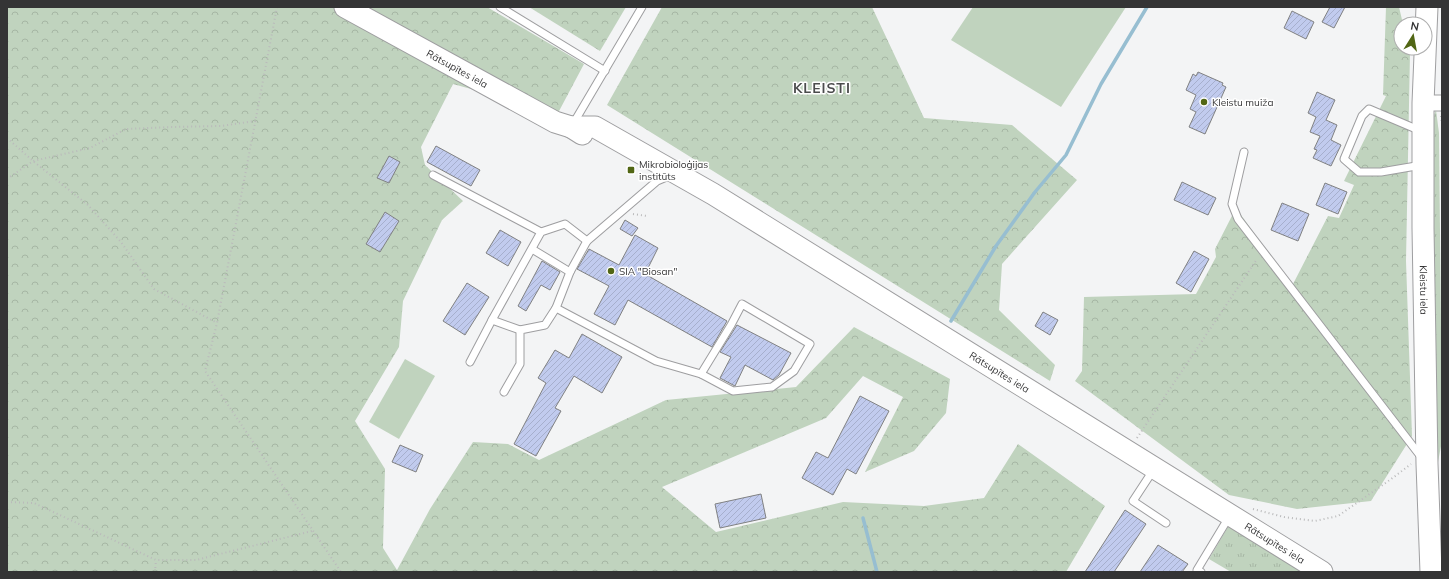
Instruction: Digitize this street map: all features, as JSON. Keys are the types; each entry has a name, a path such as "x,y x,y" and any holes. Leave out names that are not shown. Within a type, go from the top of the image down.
{"street":[{"name":"Rātsupītes iela","path":"344,7 555,122 571,127 595,127 645,154 713,194 1156,468 1240,511 1322,572"},
{"name":"Kleistu iela","path":"1427,7 1432,103 1423,132 1419,464 1431,572"}],"lane":[{"path":"500,7 605,71"},
{"path":"571,127 642,7"},
{"path":"1423,132 1369,109 1362,116 1344,159 1359,172 1381,172 1423,165"},
{"path":"1244,152 1232,204 1238,219 1419,464"},
{"path":"492,320 520,330 545,325 556,308 570,272 587,241 657,181 665,176 677,174"},
{"path":"433,176 542,232"},
{"path":"470,362 542,232 565,224 587,241"},
{"path":"532,249 570,272"},
{"path":"556,308 656,361 701,374 733,391 772,387 794,371 810,344 742,304 701,374"},
{"path":"504,392 520,364 520,330"},
{"path":"1156,468 1144,483 1134,501 1166,523"},
{"path":"1201,572 1197,570 1240,511"}],"path":[{"path":"277,7 217,323 205,371 341,572"},
{"path":"7,179 33,161 90,148 126,130 221,126 255,121"},
{"path":"7,138 88,205 121,242 154,289 217,323"},
{"path":"1129,451 1263,251"},
{"path":"1240,511 1315,521 1338,516 1394,477 1419,464"},
{"path":"7,502 34,503 156,560 196,560 312,531"},
{"path":"155,572 156,560"}],"green space":[{"path":"7,7 487,7 584,64 558,113 453,84 421,147 425,165 463,201 442,220 403,301 399,347 355,421 385,469 383,548 397,570 430,509 473,442 508,444 539,460 666,400 796,387 854,327 950,379 946,413 914,451 865,472 903,397 863,376 826,418 662,487 716,532 843,502 924,506 984,498 1018,444 1105,506 1066,572 7,572"},
{"path":"529,7 626,7 600,51"},
{"path":"662,7 872,7 924,118 1012,125 1077,180 1002,264 999,310 1055,365 1050,381 607,105"},
{"path":"973,7 1126,7 1061,107 951,40"},
{"path":"1386,7 1399,7 1401,16 1393,16 1393,56 1410,56 1406,261 1412,436 1371,501 1297,509 1229,495 1075,381 1082,371 1084,297 1196,294 1216,257 1215,249 1236,208 1292,286 1328,216 1339,218 1354,185 1344,181 1386,96 1383,95"},
{"path":"1436,110 1439,133 1442,427 1442,441 1438,462 1433,440 1431,123"},
{"path":"405,359 435,376 399,439 369,422"},
{"path":"1229,525 1307,572 1231,572 1209,559"}],"building":[{"path":"1330,7 1345,7 1334,28 1322,22"},
{"path":"1292,11 1314,22 1306,39 1284,28"},
{"path":"1198,72 1223,83 1222,85 1226,87 1205,134 1189,127 1196,112 1190,109 1196,95 1186,90 1193,74 1196,76"},
{"path":"1317,92 1335,100 1326,120 1337,125 1331,140 1341,145 1331,166 1313,158 1317,150 1314,149 1320,136 1310,132 1316,117 1308,113"},
{"path":"436,146 480,170 471,186 427,162"},
{"path":"389,156 400,162 389,183 377,178"},
{"path":"1182,182 1216,198 1208,215 1174,200"},
{"path":"1325,183 1347,192 1338,214 1316,205"},
{"path":"1282,203 1309,214 1298,241 1271,230"},
{"path":"385,212 399,221 380,252 366,244"},
{"path":"625,220 638,228 632,236 620,229"},
{"path":"500,230 521,242 508,266 486,253"},
{"path":"635,235 658,248 645,274 727,321 712,347 628,300 615,325 594,314 609,286 577,269 589,249 619,265"},
{"path":"1194,251 1209,259 1191,292 1176,283"},
{"path":"542,261 560,272 550,290 541,285 526,311 518,306"},
{"path":"467,283 489,297 465,335 443,321"},
{"path":"1043,312 1058,320 1050,335 1035,326"},
{"path":"737,325 791,353 779,375 773,380 745,365 735,386 720,378 731,357 720,352"},
{"path":"582,334 622,357 602,393 574,376 555,408 561,411 536,456 514,444 546,383 538,378 555,350 569,358"},
{"path":"860,396 889,411 856,474 847,469 833,495 802,478 816,452 828,458"},
{"path":"400,445 423,455 416,472 392,462"},
{"path":"761,494 766,518 720,528 715,504"},
{"path":"1125,510 1146,524 1114,572 1085,572"},
{"path":"1158,545 1188,564 1182,572 1140,572"}],"waterway":[{"path":"951,321 996,246 1035,192 1066,155 1101,84 1147,7"},
{"path":"863,518 877,572"}],"place":[{"name":"Kleistu muiža","path":"1204,102"},
{"name":"Mikrobioloģijas institūts","path":"631,170"},
{"name":"SIA \"Biosan\"","path":"611,271"}],"district":[{"name":"KLEISTI","path":"822,88"}]}
